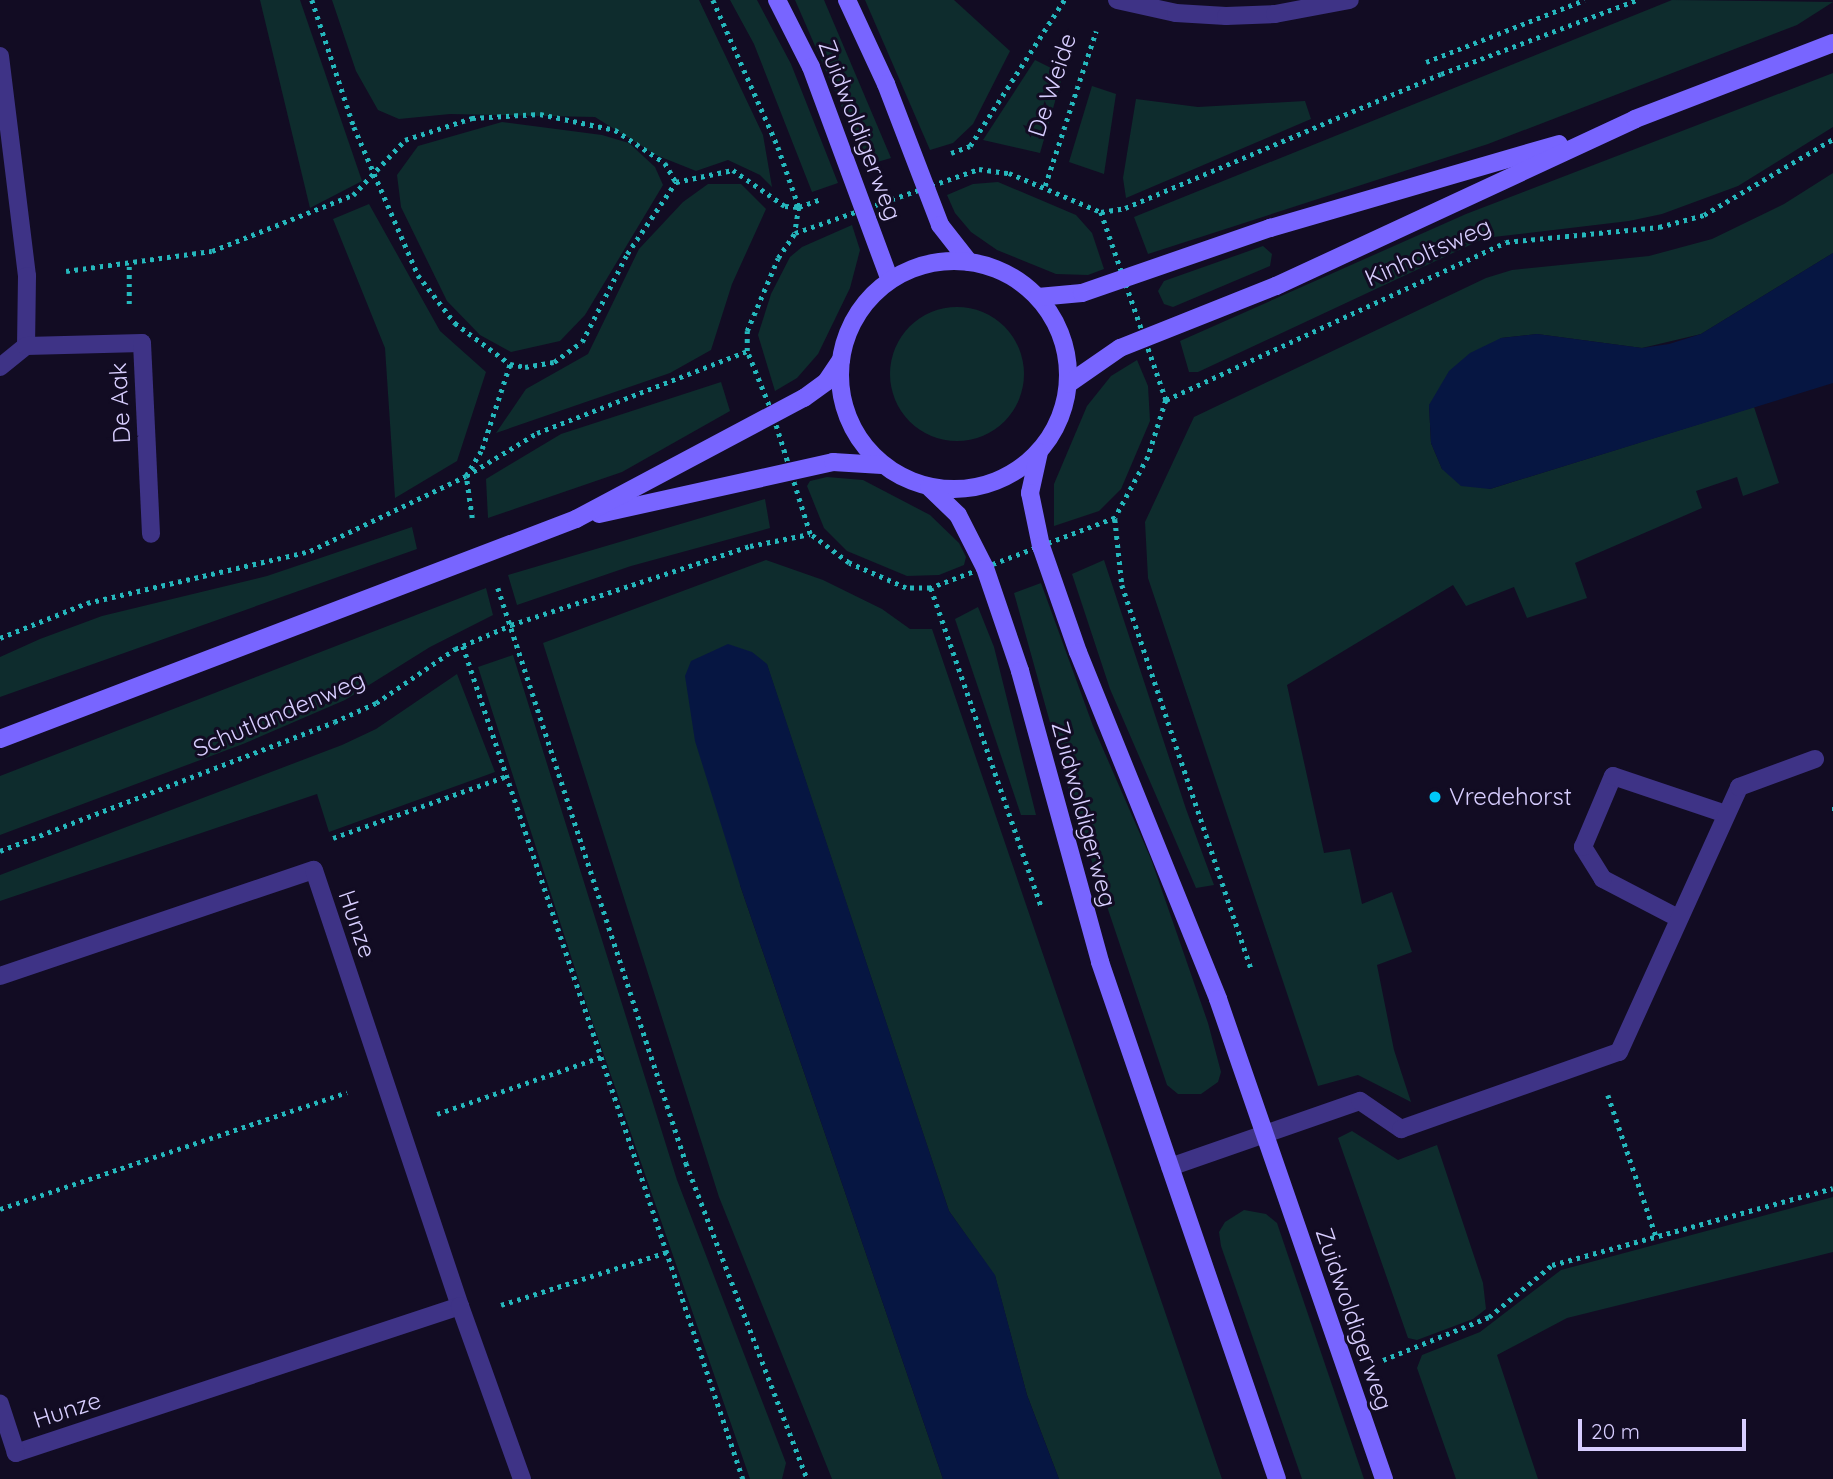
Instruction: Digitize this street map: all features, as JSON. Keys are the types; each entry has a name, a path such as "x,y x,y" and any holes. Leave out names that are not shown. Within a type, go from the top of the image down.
{"main road":[{"name":"Zuidwoldigerweg","path":"777,0 811,67 890,280"},
{"name":"Zuidwoldigerweg","path":"847,0 886,84 940,225 969,261"},
{"name":"Kinholtsweg","path":"1038,297 1082,293 1270,228 1434,184 1635,119 1833,43"},
{"name":"Kinholtsweg","path":"1068,384 1120,348 1276,286 1635,119"},
{"path":"576,519 833,462 882,465 929,487 969,489 1008,477 1040,452 1060,421 1068,384 1067,353 1056,323 1038,297 1018,279 969,261 928,264 890,280 867,302 850,329 841,360 841,390 848,418 862,443 882,465"},
{"path":"0,739 487,556 576,519 804,398 826,382 841,360"},
{"name":"Zuidwoldigerweg","path":"1040,452 1030,493 1041,546 1078,652 1213,986 1384,1479"},
{"name":"Zuidwoldigerweg","path":"929,487 958,515 985,568 1020,671 1100,962 1277,1479"}],"street":[{"path":"1117,0 1176,13 1226,16 1275,14 1350,0"},
{"path":"0,56 27,276 26,346 0,366"},
{"name":"De Aak","path":"26,346 142,343 151,534"},
{"path":"1170,1167 1360,1101 1401,1129 1619,1052 1739,787 1815,760"},
{"path":"1678,918 1603,879 1583,847 1613,776 1726,814"},
{"name":"Hunze","path":"0,976 314,870 462,1312 522,1479"},
{"name":"Hunze","path":"0,1404 16,1453 462,1312"}],"path":[{"path":"312,0 354,127 377,173 389,218 418,275 456,323 510,364 525,368 554,362 582,342 627,254 677,182 733,170 777,202 799,207 857,186"},
{"path":"713,0 746,69 799,207 795,233"},
{"path":"916,165 970,146 1063,0"},
{"path":"1426,62 1584,0"},
{"path":"1101,212 1125,208 1441,74 1637,0"},
{"name":"De Weide","path":"1045,186 1097,26"},
{"path":"27,276 212,251 353,195 377,173 405,140 472,118 540,114 615,130 665,163 677,182"},
{"name":"Kinholtsweg","path":"1166,400 1506,242 1659,228 1704,215 1833,139"},
{"path":"0,638 87,603 310,551 466,476 537,433 747,351"},
{"path":"510,364 482,449 466,476 470,513 511,625 686,1163 807,1479"},
{"name":"Schutlandenweg","path":"0,851 334,722 376,703 463,646 511,625 750,546 810,534"},
{"path":"463,646 743,1479"},
{"path":"314,870 327,839 507,776"},
{"path":"400,1127 601,1057"},
{"path":"1596,1060 1656,1236"},
{"path":"0,1209 384,1080"},
{"path":"1383,1360 1489,1317 1552,1265 1833,1188"},
{"path":"462,1312 667,1252"}],"green space":[{"path":"260,0 300,0 362,181 310,208"},
{"path":"332,0 699,0 763,135 772,187 760,175 728,160 696,171 656,155 595,117 450,114 399,119 378,110 356,71"},
{"path":"730,0 757,0 791,64 838,183 812,192 754,44"},
{"path":"795,0 824,0 891,158 867,165"},
{"path":"865,0 954,0 1010,51 973,124 953,143 930,150"},
{"path":"1672,0 1833,2 1797,25 1488,144 1148,254 1134,217"},
{"path":"1035,60 1063,74 1040,153 983,140"},
{"path":"1833,73 1833,127 1738,186 1662,214 1629,221 1485,238 1198,372 1189,372 1180,341 1466,214"},
{"path":"1092,86 1116,94 1104,174 1069,162"},
{"path":"1136,99 1198,107 1305,101 1311,119 1126,198 1123,178"},
{"path":"502,122 602,135 629,143 655,167 663,185 585,315 560,341 511,352 480,335 447,301 401,207 397,175 418,146"},
{"path":"1833,173 1833,253 1701,334 1642,348 1537,334 1501,338 1429,405 1431,443 1442,469 1490,489 1754,407 1779,483 1743,496 1737,477 1696,491 1702,508 1575,563 1587,598 1527,618 1514,587 1466,606 1453,585 1287,685 1324,853 1350,849 1362,904 1392,892 1412,952 1377,965 1394,1050 1411,1102 1358,1075 1318,1086 1148,578 1145,522 1194,417 1486,278 1512,270 1649,256 1712,239 1784,204"},
{"path":"998,182 1076,215 1092,233 1104,269 1088,275 1056,274 997,250 971,232 955,213 947,195 973,184"},
{"path":"708,184 741,184 766,209 732,284 711,350 670,373 496,433 526,389 588,354 639,249 683,202"},
{"path":"369,204 440,331 486,372 457,461 395,498 385,348 333,219"},
{"path":"852,225 860,250 850,288 818,354 797,378 775,391 758,335 771,294 790,257 802,247"},
{"path":"1263,246 1272,254 1270,266 1173,307 1164,304 1158,291 1164,281"},
{"path":"957,307 983,312 1004,327 1019,348 1024,374 1019,400 1004,421 983,436 957,441 931,436 910,421 895,400 890,374 895,348 910,327 931,312"},
{"path":"1137,360 1148,386 1150,421 1121,489 1099,511 1054,526 1054,484 1087,406 1111,376"},
{"path":"721,382 730,411 622,472 488,518 486,479 561,434"},
{"path":"827,477 863,480 930,515 959,543 966,557 964,565 939,575 907,576 847,551 824,528 807,486 810,481"},
{"path":"765,499 770,528 631,566 517,605 508,575"},
{"path":"412,527 417,549 0,697 0,657 40,639 102,616 267,576"},
{"path":"766,560 823,580 882,609 910,629 932,629 1222,1479 1059,1479 1027,1395 995,1276 949,1211 767,665 740,885 943,1479 832,1479 719,1197 543,643"},
{"path":"1104,560 1186,809 1214,885 1196,888 1110,689 1072,574"},
{"path":"1041,583 1093,726 1151,859 1208,1023 1221,1072 1218,1082 1201,1094 1178,1094 1167,1085 1073,805 1014,593"},
{"path":"486,588 493,615 430,647 345,700 243,744 0,835 0,776"},
{"path":"978,607 994,647 1036,815 1021,815 955,619"},
{"path":"513,655 677,1180 786,1463 782,1479 750,1479 586,1003 478,667"},
{"path":"457,674 495,772 329,832 317,794 0,901 0,875 342,745 376,729"},
{"path":"1352,1131 1398,1160 1437,1145 1483,1283 1486,1309 1473,1319 1417,1340 1408,1338 1338,1138"},
{"path":"1833,1197 1833,1252 1567,1318 1497,1355 1538,1479 1456,1479 1417,1368 1422,1355 1480,1332 1561,1270"},
{"path":"1244,1210 1266,1214 1277,1223 1364,1479 1302,1479 1221,1246 1219,1232 1225,1222"}],"water":[{"path":"1833,253 1833,383 1490,489 1461,486 1442,469 1431,443 1429,405 1449,371 1470,353 1501,338 1537,334 1642,348 1669,344 1701,334"},
{"path":"728,644 752,652 767,664 949,1211 995,1275 1027,1395 1059,1479 943,1479 740,885 695,741 685,676 691,661"}],"place":[{"name":"Vredehorst","path":"1435,797"}]}
